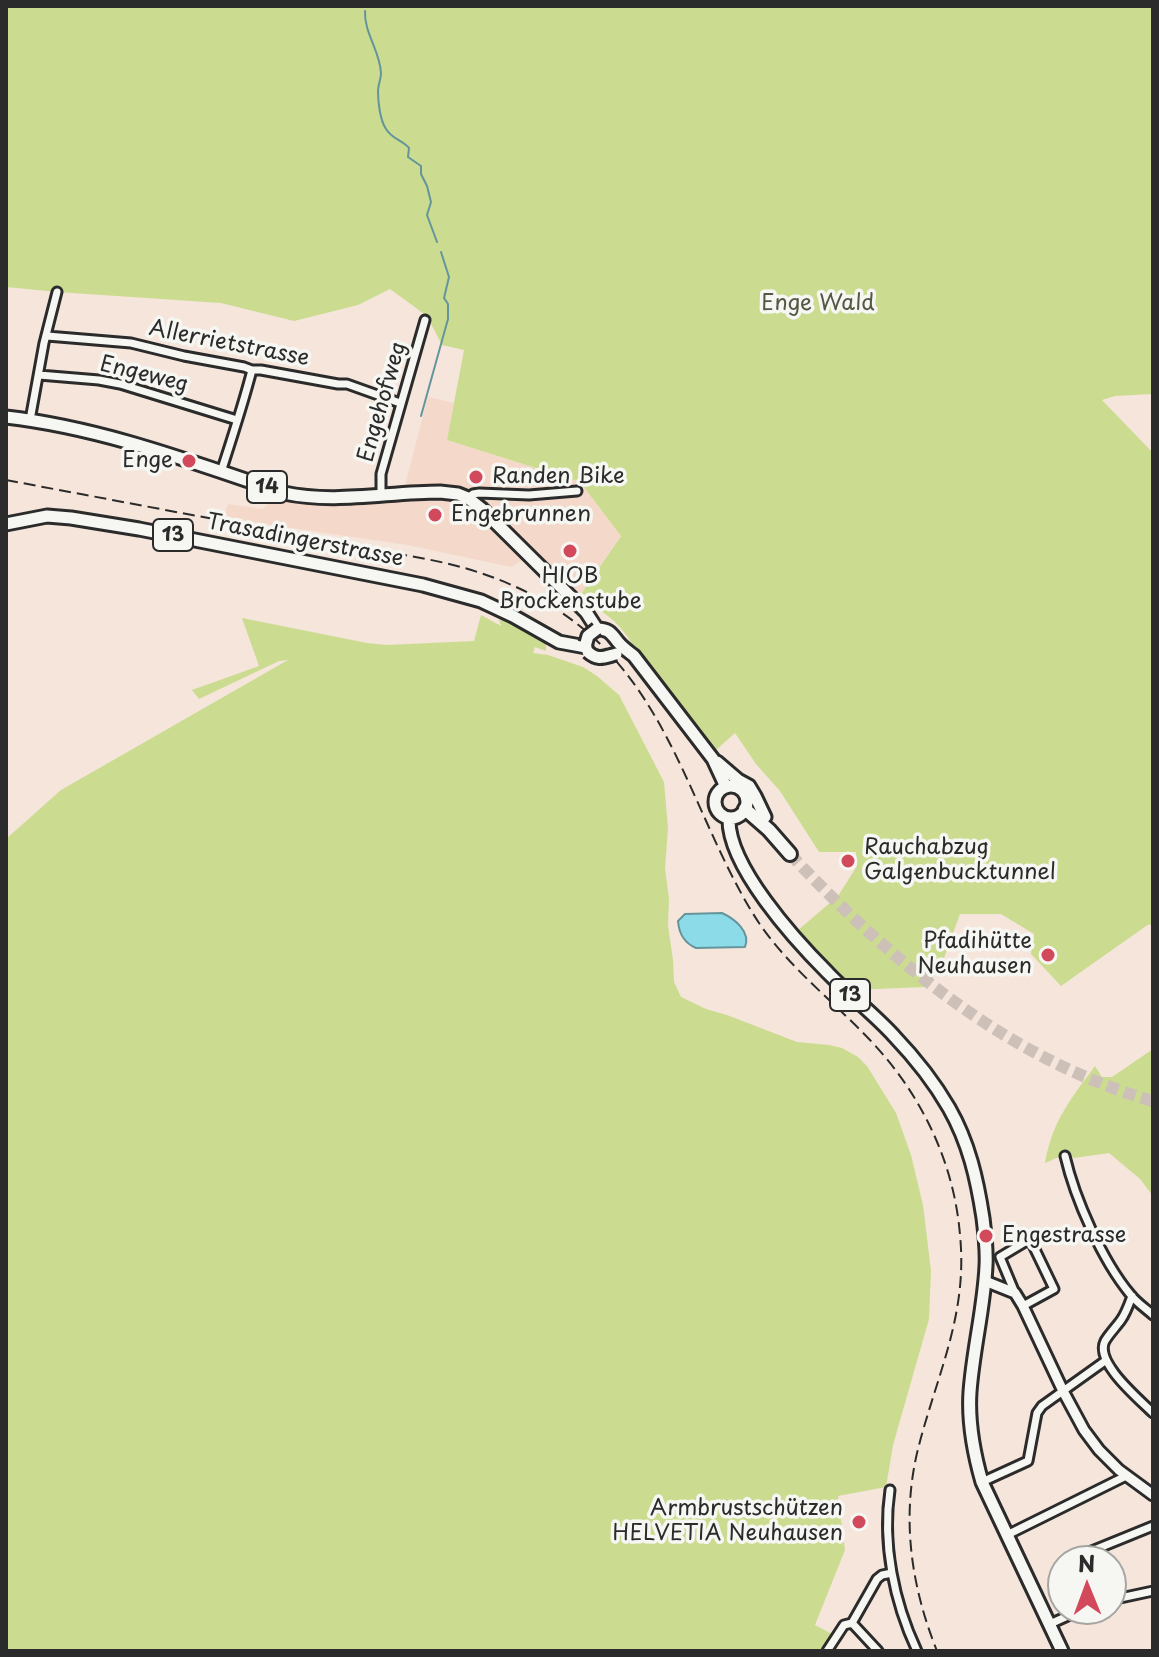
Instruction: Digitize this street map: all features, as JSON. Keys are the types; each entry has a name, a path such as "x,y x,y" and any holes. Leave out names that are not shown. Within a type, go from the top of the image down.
{"highway":[{"path":"745,809 790,854"},
{"path":"765,817 769,830"}],"main road":[{"name":"14","path":"6,417 115,438 300,496 326,498 440,492 468,498"},
{"path":"468,498 589,616 599,629 588,636 587,648"},
{"name":"Trasadingerstrasse","path":"6,524 47,516 71,518 423,585 481,601 559,642 587,648"},
{"name":"13","path":"599,629 612,633 617,648 648,675"},
{"name":"13","path":"587,648 594,658 602,659 617,648"},
{"name":"13","path":"617,648 634,656 713,759 726,787"},
{"path":"713,759 749,786 765,817"},
{"name":"13","path":"745,809 747,799 742,791 726,787 718,793 716,805 720,814 729,818 730,836 750,877 770,906 827,972 904,1047 932,1082 965,1139 976,1177 986,1236 985,1281 970,1399 973,1441 982,1482 1047,1618"},
{"path":"729,818 738,816 745,809"},
{"name":"13","path":"1050,1625 1062,1651"}],"street":[{"path":"30,420 57,292"},
{"name":"Engehofweg","path":"381,495 381,474 425,320"},
{"name":"Allerrietstrasse","path":"47,336 131,343 252,370 347,384 400,403"},
{"path":"221,472 252,370"},
{"name":"Engeweg","path":"39,375 120,384 237,420"},
{"path":"468,498 479,493 529,495 577,491"},
{"path":"1065,1156 1101,1248 1132,1296 1153,1315"},
{"path":"1023,1306 1054,1289 1030,1239 1000,1257 1015,1293 1084,1430 1099,1450 1126,1476 1153,1495"},
{"path":"985,1281 1015,1293"},
{"path":"1132,1296 1123,1318 1104,1345 1105,1361 1153,1413"},
{"path":"982,1482 1028,1461 1037,1413 1042,1406 1105,1361"},
{"path":"1007,1535 1126,1476"},
{"path":"890,1490 888,1526 892,1573 904,1619 917,1651"},
{"path":"1107,1545 1153,1526"},
{"path":"827,1651 844,1625 852,1623 877,1579 892,1573"},
{"path":"1127,1597 1153,1591"},
{"path":"852,1623 878,1651"}],"shaded area":[{"path":"428,397 454,403 447,440 580,482 621,535 579,597 476,500 404,489"},
{"path":"436,497 449,499 472,510 524,559 511,567 407,545 223,518 228,504 263,509 275,498 340,503"}],"green space":[{"name":"Enge Wald","path":"6,6 1153,6 1153,394 1115,396 1102,400 1153,453 1153,927 1149,924 1061,986 1031,954 1034,934 1001,914 960,914 940,969 925,987 853,990 797,931 838,896 857,866 856,852 819,852 780,791 756,764 735,733 716,750 622,630 604,613 579,597 621,536 580,482 447,440 464,350 442,345 427,316 390,289 358,305 294,321 221,303 6,287"},
{"path":"481,615 501,626 499,619 504,618 546,643 546,651 535,647 533,653 583,667 619,695 664,782 668,828 665,869 669,898 668,925 674,982 681,997 797,1042 842,1048 858,1057 896,1113 911,1155 923,1205 931,1271 929,1319 893,1445 886,1487 838,1496 845,1550 815,1625 832,1634 822,1651 6,1651 6,839 61,790 288,660 279,661 199,699 192,690 259,666 242,618 387,645 474,641"},
{"path":"1153,1049 1153,1196 1140,1179 1109,1153 1074,1158 1066,1154 1045,1163 1058,1123 1070,1100 1095,1066 1102,1077 1112,1077"}],"water":[{"path":"722,913 737,922 744,931 745,947 696,948 683,938 678,921 685,914"}],"waterway":[{"path":"365,11 380,65 378,95 382,121 388,132 409,148 408,157 421,166 431,202 427,215 437,242"},
{"path":"421,416 448,319 448,304 444,298 449,277 441,252"}],"tunnel":[{"path":"790,854 869,932 955,1002 1001,1033 1050,1060 1100,1083 1153,1101"}],"railway":[{"path":"6,480 426,559 496,578 559,611 597,641 624,670 666,735 752,912 777,947 887,1060 919,1105 942,1154 960,1235 959,1292 949,1344 918,1449 910,1501 915,1577 937,1651"}],"place":[{"name":"Enge","path":"189,461"},
{"name":"Randen Bike","path":"476,477"},
{"name":"Engebrunnen","path":"435,515"},
{"name":"HIOB Brockenstube","path":"570,551"},
{"name":"Rauchabzug Galgenbucktunnel","path":"848,861"},
{"name":"Pfadihütte Neuhausen","path":"1048,955"},
{"name":"Engestrasse","path":"986,1236"},
{"name":"Armbrustschützen HELVETIA Neuhausen","path":"859,1522"}]}
